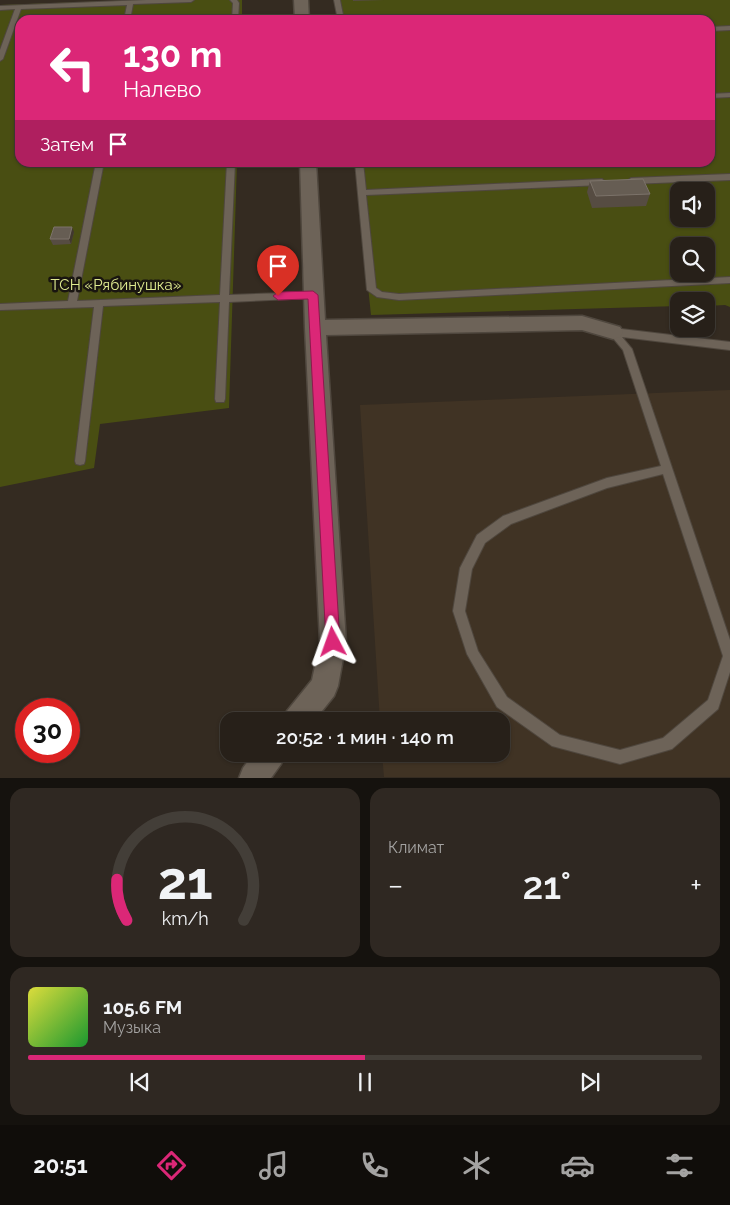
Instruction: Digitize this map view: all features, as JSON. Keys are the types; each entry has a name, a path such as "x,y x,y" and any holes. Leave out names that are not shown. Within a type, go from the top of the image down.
{"street":[{"path":"301,0 302,15"},
{"path":"304,712 324,686 333,642 314,328 308,167"},
{"path":"314,328 582,323 614,332"},
{"path":"253,778 266,762"}],"lane":[{"path":"0,8 192,0"},
{"path":"233,0 236,3 236,15"},
{"path":"337,0 339,15"},
{"path":"128,15 130,4"},
{"path":"15,15 18,7"},
{"path":"0,59 15,16"},
{"path":"715,29 730,28"},
{"path":"715,96 730,95"},
{"path":"72,304 99,167"},
{"path":"220,399 226,298 230,167"},
{"path":"359,167 372,290 380,295 398,298 730,280"},
{"path":"621,182 730,176"},
{"path":"362,193 611,182"},
{"path":"0,307 313,295"},
{"path":"80,461 99,303"},
{"path":"614,332 730,346"},
{"path":"614,332 627,348 729,656 713,704 667,744 620,757 557,741 502,702 473,654 459,611 466,568 481,539 507,520 607,483 667,469"}],"shaded area":[{"path":"730,390 730,777 384,777 383,762 510,762 510,712 379,712 360,405"}],"green space":[{"name":"ТСН «Рябинушка»","path":"139,0 242,0 242,15 15,15 15,167 237,167 229,408 100,424 94,468 0,487 0,5"},
{"path":"337,0 730,0 730,307 725,305 715,306 715,292 670,292 670,306 371,315 355,167 715,167 715,15 339,15"}],"building":[{"path":"643,179 650,194 596,196 590,181"},
{"path":"54,227 72,227 69,239 50,239"}],"route":[{"path":"278,296 313,295 333,642"}]}
